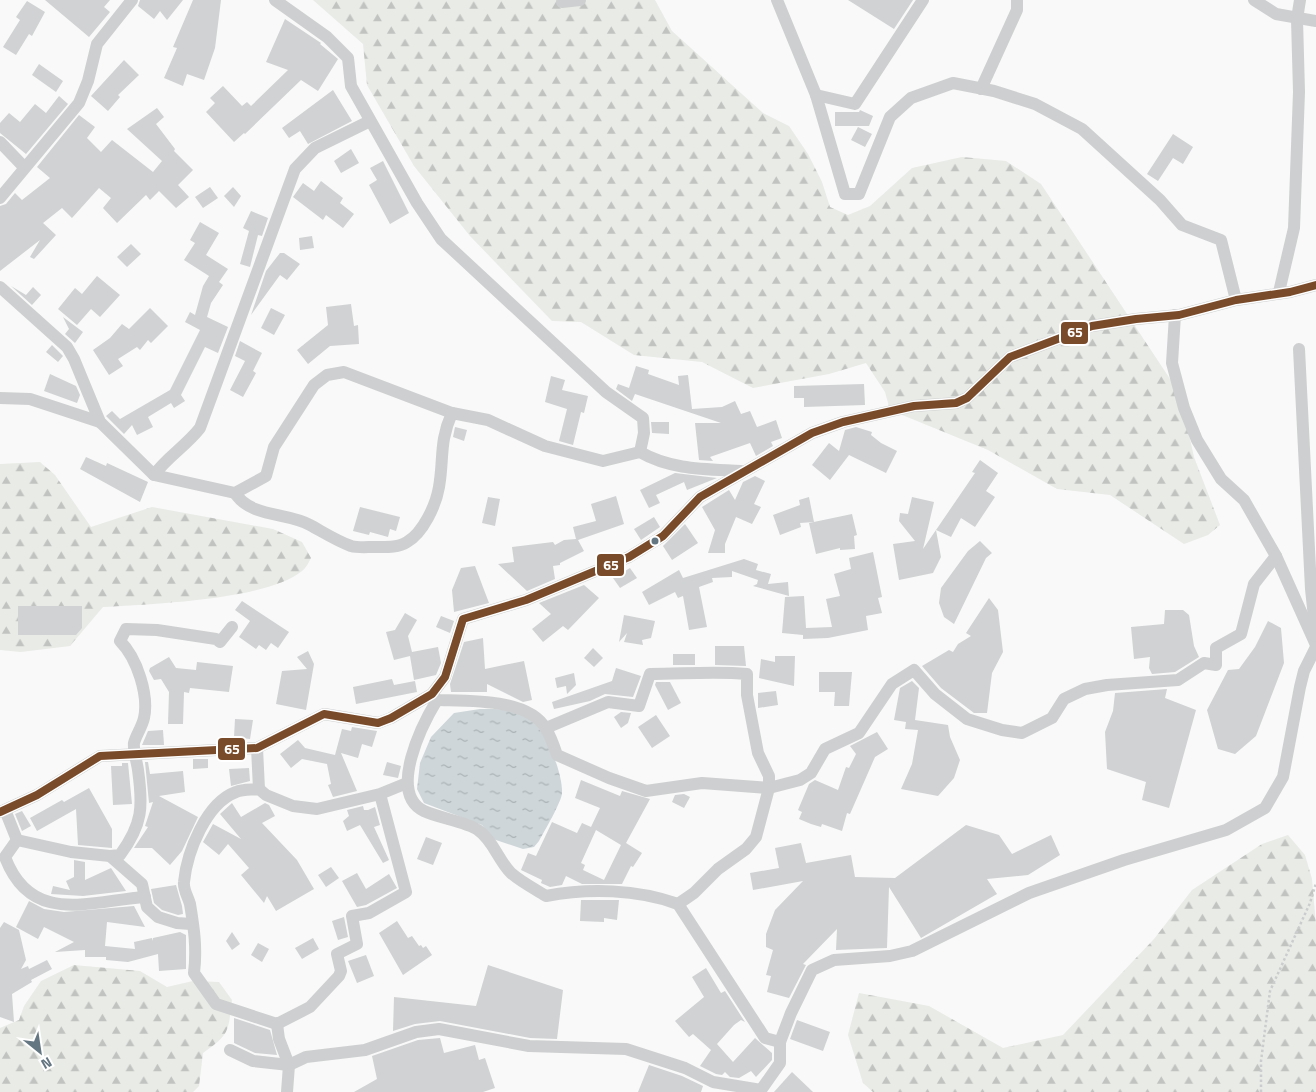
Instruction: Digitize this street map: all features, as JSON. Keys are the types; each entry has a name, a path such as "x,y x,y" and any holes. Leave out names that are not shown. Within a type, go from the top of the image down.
{"street":[{"path":"0,198 24,167 58,131 78,103 88,81 97,44 132,0"},
{"path":"276,0 327,37 348,58 351,86 417,203 441,239 606,392 643,418 644,433 640,452"},
{"path":"562,2 580,0"},
{"path":"777,0 816,95 845,194 859,194 890,117 911,98 952,83 980,89 1035,104 1082,129 1160,200 1182,225 1222,240 1236,300"},
{"path":"816,95 855,104 922,0"},
{"path":"980,89 1017,10 1017,0"},
{"path":"1254,0 1276,14 1306,20"},
{"path":"1284,292 1294,228 1299,92 1306,20 1300,0"},
{"path":"154,475 160,467 189,442 200,428 295,169 315,148 370,121"},
{"path":"0,142 24,167"},
{"path":"780,1042 765,1038 678,904 662,898 606,892 572,891 546,896 511,872 487,838 477,829 422,810 414,801 406,783 422,726 445,677 463,618 526,600 629,558 663,536 700,497 741,471 757,465 812,433 843,422 914,406 956,403 967,398 1010,357 1092,326 1201,311 1236,300 1316,286"},
{"path":"0,287 67,347 74,359 100,422 154,475 235,493 266,476 274,448 314,385 326,375 344,372 452,413 488,420 545,446 603,461 640,452 651,458 676,466 741,471"},
{"path":"1175,315 1172,363 1184,408 1197,440 1221,479 1244,500 1276,556 1316,645"},
{"path":"230,1050 253,1061 289,1065 306,1057 364,1050 416,1032 439,1029 529,1046 626,1050 685,1068 712,1087 761,1091 780,1063 780,1042 812,970 834,960 890,956 912,951 1029,893 1124,860 1226,830 1265,808 1283,777 1304,671 1316,645 1311,589 1299,350"},
{"path":"0,398 30,399 100,422"},
{"path":"235,493 239,499 249,506 268,513 299,519 352,546 391,547 407,543 417,534 430,514 439,488 442,448 446,428 452,413"},
{"path":"232,628 220,642 216,639 157,630 126,629 120,641 136,662 146,702 144,719 134,744 135,753 142,799 140,818 132,840 120,855 110,856 70,852 17,840 2,811 37,795 100,756 135,753 257,748 324,714 378,723 435,697 511,706 533,715 546,728 557,755 609,778 646,791 702,783 769,788 800,780 811,773 825,749 859,733 892,684 914,670 935,694 967,719 1002,730 1022,733 1052,718 1064,700 1085,690 1107,685 1178,680 1204,663 1216,665 1216,648 1240,634 1254,584 1276,556"},
{"path":"546,728 608,702 639,706 650,674 697,675 721,672 747,674 747,695 758,753 768,776 769,788 756,837 746,849 718,869 694,894 678,904"},
{"path":"257,748 259,789"},
{"path":"380,794 406,892 368,913 352,916 356,944 337,954 341,971 339,976 310,1007 277,1024 216,1004 207,994 194,973 197,949 196,934 191,924 190,904 183,884 193,843 206,819 221,799 237,791 259,789 266,795 293,806 317,809 380,794 406,783"},
{"path":"17,840 5,857 11,872 26,888 43,901 66,906 145,897"},
{"path":"110,856 142,884 148,907 158,916 177,923 191,924"},
{"path":"277,1024 279,1039 289,1065 287,1092"}],"path":[{"path":"1261,1092 1260,1060 1270,992 1310,902 1316,883"}],"green space":[{"path":"313,0 655,0 672,31 763,113 789,126 808,154 822,182 830,207 848,215 870,206 912,168 962,157 1006,161 1041,184 1180,394 1194,457 1220,525 1208,535 1184,544 1110,495 1057,489 988,450 890,410 885,392 866,363 829,374 753,388 702,362 634,355 581,322 552,321 470,236 414,166 367,85 363,44"},
{"path":"40,462 55,475 91,527 152,507 273,529 302,542 311,558 302,571 285,581 263,588 207,599 103,607 70,646 21,652 0,650 0,464"},
{"path":"1288,835 1305,855 1312,879 1316,925 1316,1092 873,1092 863,1083 848,1035 859,993 929,1006 1003,1048 1063,1035 1154,939 1192,890 1262,844"},
{"path":"74,965 140,971 167,987 193,981 219,982 232,1000 230,1019 223,1036 203,1053 199,1086 193,1092 0,1092 0,1028 19,1020 24,1006 41,981"}],"water":[{"path":"480,709 509,710 525,715 539,728 556,762 561,784 561,797 539,841 534,847 523,849 493,839 482,825 424,803 417,789 420,763 431,737 454,713"}],"building":[{"path":"45,0 110,0 104,7 110,12 89,37"},
{"path":"140,0 183,0 167,20 160,11 154,19 138,6"},
{"path":"193,0 221,0 215,48 204,80 187,74 183,86 164,78 177,48 173,47"},
{"path":"848,0 913,0 894,29"},
{"path":"27,1 45,12 32,36 29,34 16,55 3,47 20,20 16,17"},
{"path":"285,19 321,43 338,59 318,91 301,80 245,134 234,142 206,112 215,103 210,98 223,86 242,106 247,102 251,106 288,70 266,62"},
{"path":"124,60 139,75 118,95 120,97 108,111 91,96"},
{"path":"39,64 63,81 56,92 32,75"},
{"path":"333,90 352,121 308,144 300,131 289,138 282,128"},
{"path":"59,96 68,104 26,154 0,133 0,123 9,113 20,122 35,104 46,113"},
{"path":"157,108 164,117 156,124 175,149 174,151 193,170 178,185 189,197 176,208 159,191 150,200 146,195 117,223 103,208 111,198 99,188 72,218 62,208 43,223 56,235 34,259 30,257 40,240 0,271 0,206 6,204 15,193 22,200 50,178 37,167 79,115 95,127 87,138 101,152 112,140 153,172 162,161 127,129"},
{"path":"860,110 873,116 869,126 835,126 835,112 859,112"},
{"path":"858,127 872,134 865,147 851,140"},
{"path":"1173,134 1193,147 1183,164 1173,158 1158,181 1147,174"},
{"path":"351,149 359,163 341,173 334,161"},
{"path":"383,161 409,213 390,224 369,185 377,180 370,168"},
{"path":"321,181 343,198 340,203 354,214 343,228 326,215 323,220 293,197 303,183 314,191"},
{"path":"210,187 218,198 203,208 195,197"},
{"path":"233,187 241,196 234,207 224,196"},
{"path":"251,211 268,218 262,236 258,235 250,267 240,264 249,231 243,228"},
{"path":"200,222 219,233 206,255 228,269 219,282 223,285 211,303 207,317 228,327 218,353 205,347 181,395 185,401 174,408 171,403 148,417 153,427 137,435 132,425 124,434 106,416 112,411 120,419 170,390 200,330 185,322 190,312 195,315 203,286 209,276 184,260 195,243 190,240"},
{"path":"312,236 314,248 300,250 299,238"},
{"path":"131,244 141,254 127,267 117,257"},
{"path":"280,253 284,253 300,264 287,280 280,275 251,315 266,271"},
{"path":"97,276 120,295 100,317 91,309 77,325 58,309 75,288 82,294"},
{"path":"11,286 26,295 33,287 41,295 32,305"},
{"path":"351,304 354,326 358,325 359,344 330,346 308,364 297,350 328,325 326,307"},
{"path":"150,308 168,326 151,343 148,340 140,350 137,347 118,359 123,366 109,375 93,350 110,338 122,324 129,329"},
{"path":"271,308 285,315 274,335 261,328"},
{"path":"63,317 83,332 75,343 65,334 69,329"},
{"path":"240,341 262,353 253,371 256,373 243,397 230,390 245,361 235,356"},
{"path":"52,345 63,356 58,362 46,352"},
{"path":"636,366 649,370 648,374 679,385 678,376 688,375 692,409 722,407 735,401 741,414 750,411 757,427 776,420 782,438 771,442 773,446 756,456 750,443 710,457 713,461 699,460 695,423 721,423 635,394 632,401 616,389 618,384 629,388"},
{"path":"50,374 76,386 80,395 77,403 44,391"},
{"path":"551,376 565,380 562,390 588,396 584,413 581,412 573,445 559,441 567,409 545,402"},
{"path":"864,384 865,405 804,407 804,398 794,398 794,386"},
{"path":"651,422 669,422 669,434 652,433"},
{"path":"455,427 467,430 464,441 453,437"},
{"path":"856,427 872,432 871,435 881,443 897,451 886,473 849,455 830,480 812,465 829,443 839,451 845,430"},
{"path":"86,457 106,466 107,463 148,482 140,502 80,469"},
{"path":"980,460 998,473 986,491 995,497 975,527 961,518 951,537 936,530 975,473 972,472"},
{"path":"675,473 717,478 687,490 684,482 656,495 660,503 649,508 640,490"},
{"path":"755,476 765,481 754,504 761,507 752,524 736,517 725,544 725,553 708,553 715,530 702,507 729,490 735,500 743,482"},
{"path":"616,496 624,524 578,540 584,551 560,563 560,565 553,566 555,579 527,591 498,564 514,562 512,547 553,542 555,545 564,540 576,539 573,527 596,521 591,504"},
{"path":"488,497 500,499 495,526 482,523"},
{"path":"809,497 814,522 800,523 801,527 780,535 773,515 800,505 799,500"},
{"path":"912,497 934,502 923,549 936,530 941,557 933,573 899,580 893,544 915,541 899,521 900,513 908,514"},
{"path":"360,507 400,517 396,531 390,529 388,537 370,532 369,535 353,531"},
{"path":"852,514 857,535 854,536 855,549 840,550 840,548 816,554 809,523"},
{"path":"654,517 660,527 641,540 634,529"},
{"path":"685,524 698,543 672,560 663,546"},
{"path":"980,541 992,553 986,558 954,624 944,617 939,603 941,588 968,551"},
{"path":"873,552 882,597 878,598 882,613 866,616 868,630 828,638 803,639 803,635 782,633 785,597 804,596 806,628 832,627 826,599 840,596 834,574 851,569 849,558"},
{"path":"744,559 758,564 756,570 771,574 768,584 788,582 789,596 753,586 757,584 758,580 732,571 732,577 712,578 713,582 699,587 707,627 689,630 683,596 678,598 675,592 649,605 642,592 679,570 683,578"},
{"path":"475,566 489,603 454,612 452,590 461,568"},
{"path":"630,568 637,578 620,588 613,578"},
{"path":"584,585 599,598 568,630 563,626 543,642 532,629 551,614 539,603"},
{"path":"989,598 998,610 1003,652 992,673 987,713 974,713 941,688 922,666 949,650 953,652 958,644 971,636 966,633"},
{"path":"242,601 289,632 278,648 271,643 266,650 259,645 256,649 239,637 250,621 235,610"},
{"path":"18,606 82,606 82,628 76,635 18,635"},
{"path":"1165,610 1183,610 1189,615 1194,646 1199,657 1175,672 1152,674 1149,668 1150,657 1134,659 1131,627 1164,624"},
{"path":"405,613 417,620 408,636 412,652 438,647 441,663 436,675 414,680 410,656 394,660 386,632 395,630"},
{"path":"624,615 655,621 651,638 642,640 643,645 624,642 627,633 619,642"},
{"path":"441,616 454,621 450,633 436,627"},
{"path":"1268,621 1281,628 1284,663 1256,736 1235,754 1218,749 1207,710 1228,670 1239,669 1255,647"},
{"path":"483,638 485,669 524,661 532,700 523,702 487,684 487,692 451,692 450,684 464,642"},
{"path":"715,646 744,646 746,666 715,665"},
{"path":"593,648 603,658 594,667 584,658"},
{"path":"308,651 314,664 306,710 276,704 282,671 307,669 297,657"},
{"path":"673,654 695,654 695,665 673,665"},
{"path":"775,656 795,656 794,686 759,678 761,659 775,662"},
{"path":"169,657 176,668 196,670 197,662 233,666 229,692 190,688 189,693 184,692 183,724 168,724 169,692 161,679 154,680 149,671 150,668"},
{"path":"616,668 641,676 633,697 605,694 590,701 554,709 552,702 612,681"},
{"path":"819,672 852,672 849,706 834,706 835,692 819,692"},
{"path":"574,673 576,685 567,694 566,686 557,688 555,678"},
{"path":"392,679 394,685 415,681 417,692 356,704 353,687"},
{"path":"912,681 919,688 915,720 948,725 950,737 960,760 954,778 938,796 901,789 912,764 918,730 905,729 906,722 894,720 900,688"},
{"path":"656,682 670,682 681,703 668,710 655,685"},
{"path":"1167,689 1165,698 1196,710 1169,808 1142,800 1146,782 1107,769 1105,732 1113,711 1115,693"},
{"path":"776,691 778,705 758,708 758,693"},
{"path":"621,712 631,713 628,723 621,728 614,717"},
{"path":"656,715 670,736 652,748 638,727"},
{"path":"235,719 253,720 250,739 234,737"},
{"path":"352,727 377,731 372,747 362,744 358,758 341,753 357,791 333,797 328,785 331,784 327,764 302,759 291,768 280,754 298,740 305,748 335,755 342,729 351,731"},
{"path":"163,730 164,745 142,745 148,731"},
{"path":"877,732 888,749 875,757 850,814 847,813 842,831 822,824 821,827 799,819 802,812 798,810 809,784 815,780 838,790 846,767 849,768 856,754 850,746"},
{"path":"193,759 208,759 208,768 193,769"},
{"path":"145,762 148,762 150,774 183,771 185,792 159,796 198,817 182,851 170,865 152,848 134,848 148,827 145,826 153,802 149,803"},
{"path":"387,762 401,766 398,778 383,775"},
{"path":"122,763 128,763 132,804 113,805 111,766 122,766"},
{"path":"249,768 250,781 231,786 229,769"},
{"path":"581,780 620,796 622,791 650,799 626,843 642,853 633,867 631,866 622,884 582,884 566,876 562,885 550,887 541,883 542,880 521,870 528,853 536,856 552,822 577,833 582,823 591,827 600,808 575,798","holes":["596,830 621,845 604,880 583,870 585,865 581,863"]},
{"path":"89,788 112,829 112,848 78,845 76,809 37,831 30,818 62,800 64,802"},
{"path":"684,794 690,797 684,808 672,802 675,795"},
{"path":"232,803 241,817 265,803 269,805 275,816 262,823 297,860 314,889 276,911 267,896 264,903 241,875 249,868 228,844 219,855 203,842 213,824 241,839 220,814"},
{"path":"363,806 364,810 375,807 380,825 374,827 389,860 383,863 360,825 347,831 343,821 349,816 347,810"},
{"path":"22,811 31,826 22,831 15,814"},
{"path":"966,825 999,835 1012,854 1051,835 1060,855 1028,875 987,879 997,894 921,938 889,887 887,948 836,950 837,929 803,964 806,965 789,998 767,992 771,976 766,975 773,950 766,947 766,934 775,910 803,881 753,890 750,873 779,868 775,848 801,843 806,863 851,855 855,877 895,878"},
{"path":"426,837 442,843 433,865 417,859"},
{"path":"74,860 85,862 85,880 111,868 126,891 83,896 51,894 53,886 70,890 66,881 74,877"},
{"path":"331,867 339,878 326,887 318,875"},
{"path":"357,873 366,889 389,874 397,888 366,905 357,907 342,881"},
{"path":"176,885 183,914 178,915 162,910 154,903 151,889"},
{"path":"581,900 619,900 617,920 604,918 604,922 580,921"},
{"path":"29,901 44,909 64,912 134,906 145,927 107,922 105,946 135,949 134,942 152,938 153,941 153,938 180,932 186,935 186,969 159,971 158,954 128,962 106,960 106,957 85,957 85,950 55,952 74,942 44,927 38,939 16,927"},
{"path":"344,917 348,937 338,940 332,921"},
{"path":"397,921 408,938 412,936 419,946 421,945 423,948 426,946 432,955 403,975 379,933"},
{"path":"4,922 19,930 26,960 21,969 28,966 29,969 47,960 52,969 31,980 32,982 12,994 14,1022 0,1017 0,928"},
{"path":"232,932 240,944 232,950 226,941"},
{"path":"313,938 319,949 302,959 295,948"},
{"path":"258,943 269,949 262,962 251,955"},
{"path":"366,955 374,976 357,983 348,961"},
{"path":"488,965 563,990 557,1039 530,1038 440,1021 415,1024 393,1031 394,997 476,1006"},
{"path":"706,968 721,993 725,991 745,1022 741,1020 734,1025 717,1044 733,1062 755,1038 772,1053 772,1060 756,1077 751,1071 739,1078 730,1077 725,1072 722,1075 716,1074 700,1066 711,1050 693,1034 689,1037 675,1021 704,997 692,977"},
{"path":"234,1018 270,1030 277,1055 255,1053 234,1043"},
{"path":"797,1020 830,1032 823,1051 790,1039"},
{"path":"440,1038 444,1053 475,1045 479,1060 485,1058 495,1088 483,1092 354,1092 377,1079 372,1056 418,1040"},
{"path":"649,1065 682,1076 703,1086 701,1092 638,1092"},
{"path":"792,1072 813,1092 774,1092"}],"transit line":[{"name":"65","path":"0,812 37,795 100,756 257,748 324,714 378,723 391,718 432,694 445,677 463,619 526,600 629,557 663,536 700,497 812,433 843,422 914,406 956,403 967,398 1010,357 1092,326 1179,315 1236,300 1290,292 1316,285"}]}
